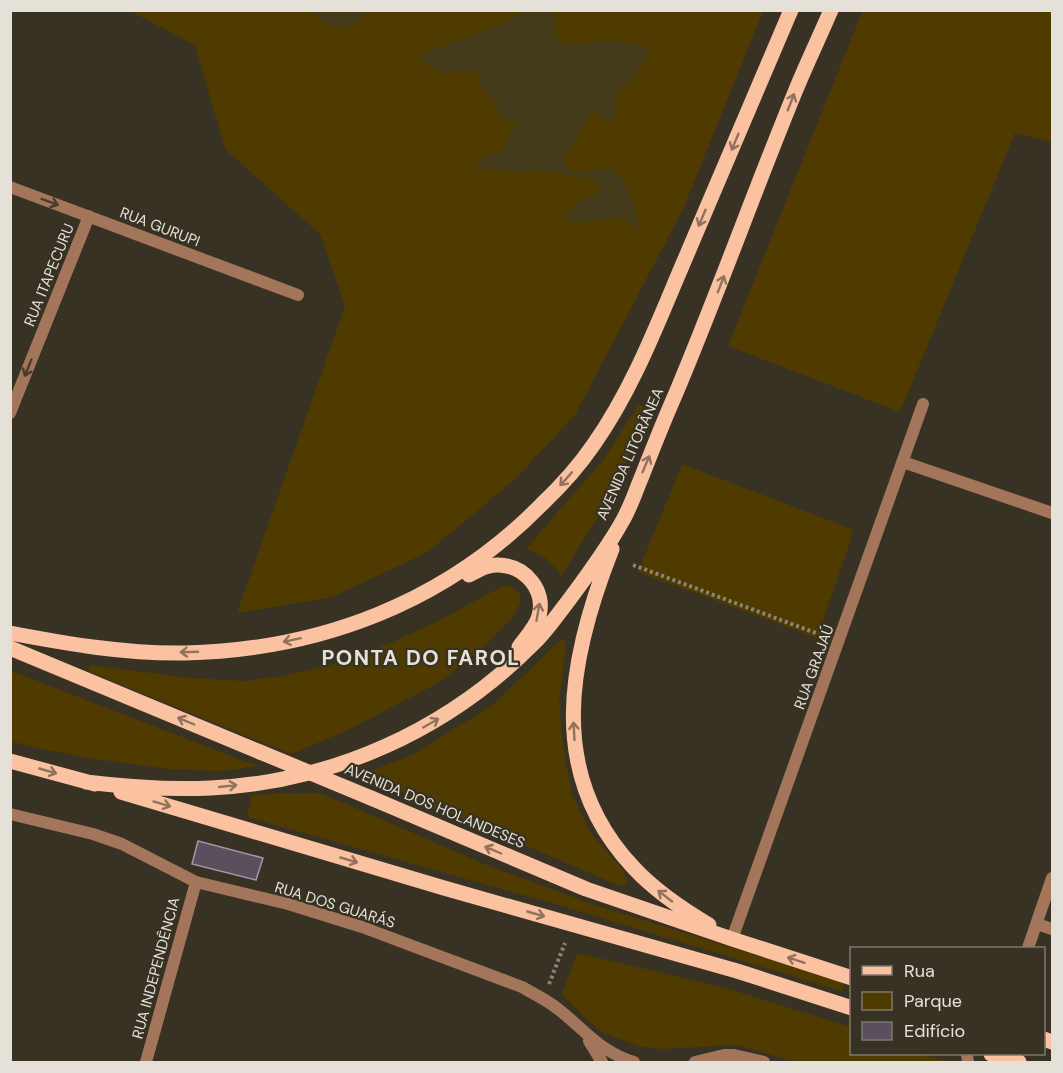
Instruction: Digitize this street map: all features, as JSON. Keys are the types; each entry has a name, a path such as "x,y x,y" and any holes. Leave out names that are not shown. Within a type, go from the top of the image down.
{"main road":[{"name":"AVENIDA LITORÂNEA","path":"10,633 110,649 159,653 187,653 278,644 336,629 379,614 417,597 457,574 502,542 528,519 576,468 594,446 623,397 652,335 790,10"},
{"name":"AVENIDA LITORÂNEA","path":"86,782 126,787 211,788 274,780 316,771 358,758 405,738 453,710 496,678 532,645 589,572 624,518 706,322 796,90 831,10"},
{"path":"624,518 588,615 580,648 573,712 578,762 586,793 599,821 613,843 633,867 683,909 732,939"},
{"path":"336,629 422,600 480,569 492,565 508,566 525,574 532,581 540,599 540,609 536,624 496,678"},
{"name":"AVENIDA DOS HOLANDESES","path":"10,648 585,890 850,977"},
{"path":"10,761 737,971 850,1007"},
{"path":"997,1055 1019,1062"}],"street":[{"name":"RUA GURUPI","path":"10,187 298,294"},
{"name":"RUA ITAPECURU","path":"10,413 88,216"},
{"name":"RUA GRAJAÚ","path":"732,939 923,404"},
{"path":"903,462 1053,513"},
{"name":"RUA DOS GUARÁS","path":"10,814 93,834 122,844 196,882 288,904 362,927 522,987 544,998 608,1051 634,1062"},
{"path":"1028,947 1053,878"},
{"name":"RUA INDEPENDÊNCIA","path":"146,1062 196,882"},
{"path":"1036,924 1053,929"},
{"path":"584,1033 602,1062"},
{"path":"695,1062 724,1055 764,1062"}],"path":[{"path":"633,565 839,641"},
{"path":"544,998 565,943"}],"green space":[{"path":"863,10 1052,11 1052,142 1015,133 900,412 728,346"},
{"path":"130,11 763,11 683,209 575,415 515,479 428,552 332,597 237,613 345,306 320,234 225,149 195,45"},
{"path":"639,404 651,411 602,510 561,576 546,559 526,549 604,459"},
{"path":"682,464 854,530 817,638 638,572"},
{"path":"503,586 509,586 519,593 520,604 510,620 489,642 450,674 436,684 348,730 291,754 88,671 90,665 190,678 244,681 281,676 331,665 395,641"},
{"path":"563,638 566,647 559,702 563,746 572,795 591,833 623,870 628,885 620,886 361,775 414,754 494,704"},
{"path":"11,671 257,766 221,771 169,769 95,759 11,741"},
{"path":"321,793 484,864 592,904 845,983 842,991 562,906 247,817 252,796"},
{"path":"577,953 722,987 850,1027 850,1055 924,1055 950,1062 796,1062 737,1045 663,1049 642,1047 605,1034 587,1020 562,994"}],"sand":[{"path":"365,10 360,22 346,27 326,25 313,13 304,11"},
{"path":"524,10 552,11 556,35 561,43 575,46 616,41 645,45 649,52 632,80 620,89 614,102 616,113 611,123 602,120 595,110 563,159 568,170 581,173 609,168 616,173 631,195 637,213 639,231 622,217 576,223 565,218 577,203 595,195 600,186 593,179 542,171 520,173 474,168 485,156 502,152 516,123 499,116 497,104 480,87 479,76 474,70 442,73 422,61 424,53 511,21"}],"building":[{"path":"198,841 263,858 256,880 192,864"}],"district":[{"name":"PONTA DO FAROL","path":"421,658"}]}
